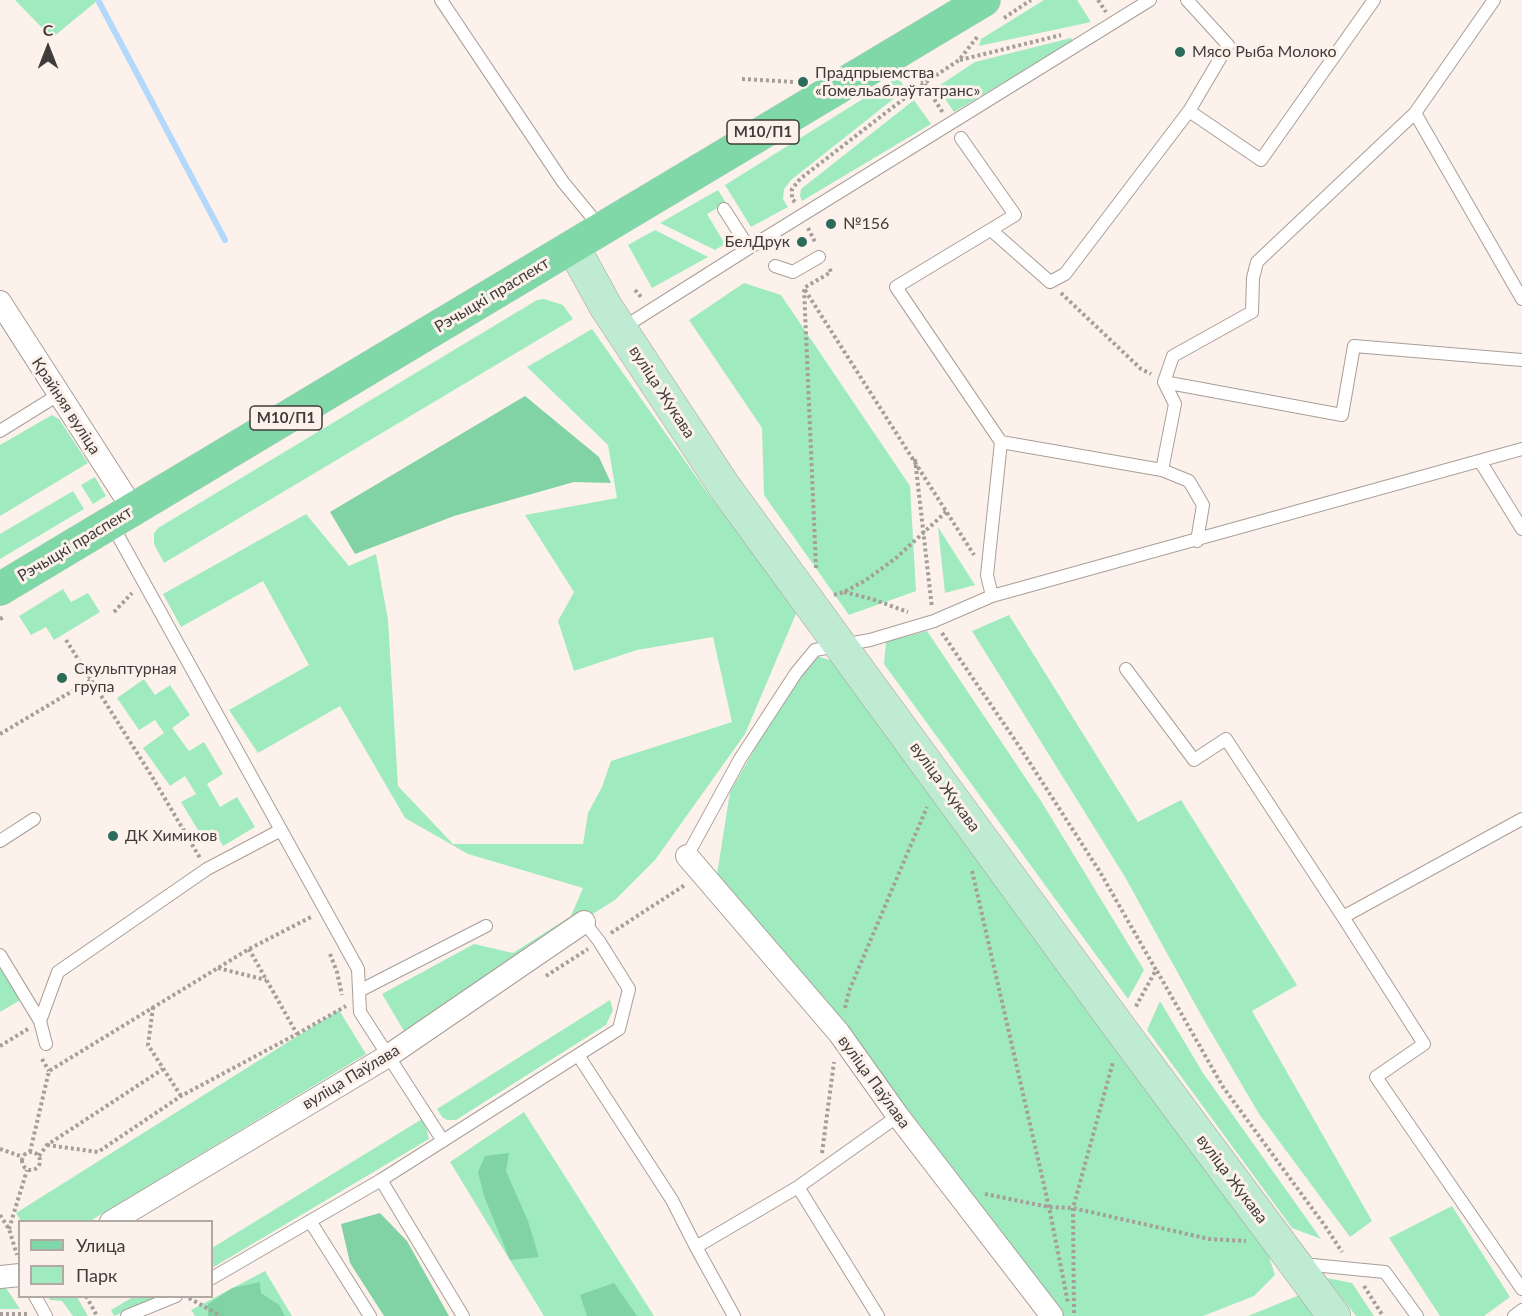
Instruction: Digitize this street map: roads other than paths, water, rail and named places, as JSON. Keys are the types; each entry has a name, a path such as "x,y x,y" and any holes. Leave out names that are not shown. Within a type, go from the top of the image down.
{"main road":[{"name":"Рэчыцкі праспект","path":"2,608 121,515 573,247 952,13 988,18"}],"street":[{"name":"вуліца Жукава","path":"573,247 606,307 726,489 1115,1022 1334,1316"},
{"name":"Крайняя вуліца","path":"0,302 58,395 121,515"},
{"name":"вуліца Паўлава","path":"687,856 839,1033 898,1116 1052,1316"},
{"name":"вуліца Паўлава","path":"113,1220 388,1056 584,922"},
{"path":"0,1277 18,1275"}],"lane":[{"path":"441,0 563,182 601,228"},
{"path":"621,330 749,248 1150,0"},
{"path":"991,230 1050,282 1065,274 1189,111 1228,45 1186,0"},
{"path":"1189,111 1261,160 1374,0"},
{"path":"1162,470 1175,404 1164,382 1173,356 1252,312 1253,278 1257,262 1415,113 1494,0"},
{"path":"1415,113 1522,299"},
{"path":"961,138 1015,215 896,287 1001,442 987,575 992,596"},
{"path":"724,209 749,248"},
{"path":"775,266 793,272 823,260"},
{"path":"1164,382 1342,415 1354,346 1522,360"},
{"path":"0,431 58,395"},
{"path":"1001,442 1162,470 1189,481 1203,505 1197,541"},
{"path":"687,856 740,759 796,673 815,650 870,640 934,621 992,596 1522,449"},
{"path":"1480,461 1522,529"},
{"path":"121,515 281,830 358,969 360,1012 442,1141"},
{"path":"1126,669 1194,760 1226,739 1343,917 1424,1044 1376,1077 1522,1288"},
{"path":"0,841 34,819"},
{"path":"1343,917 1522,819"},
{"path":"40,1021 58,972 207,869 281,830"},
{"path":"213,1277 381,1180 619,1029 629,990 599,941 584,922"},
{"path":"359,991 486,926"},
{"path":"0,955 40,1021 46,1044"},
{"path":"578,1055 672,1200 734,1316"},
{"path":"696,1247 798,1187 898,1116"},
{"path":"381,1180 463,1316"},
{"path":"798,1187 878,1316"},
{"path":"310,1221 370,1316"},
{"path":"1288,1253 1353,1269 1385,1272 1417,1316"},
{"path":"36,1298 46,1316"},
{"path":"127,1316 171,1298"},
{"path":"1514,1316 1522,1310"}],"waterway":[{"path":"98,0 225,240"}],"place":[{"name":"Мясо Рыба Молоко","path":"1180,52"},
{"name":"Прадпрыемства «Гомельаблаўтатранс»","path":"803,82"},
{"name":"№156","path":"831,224"},
{"name":"БелДрук","path":"802,242"},
{"name":"Скульптурная група","path":"62,678"},
{"name":"ДК Химиков","path":"113,836"}]}
